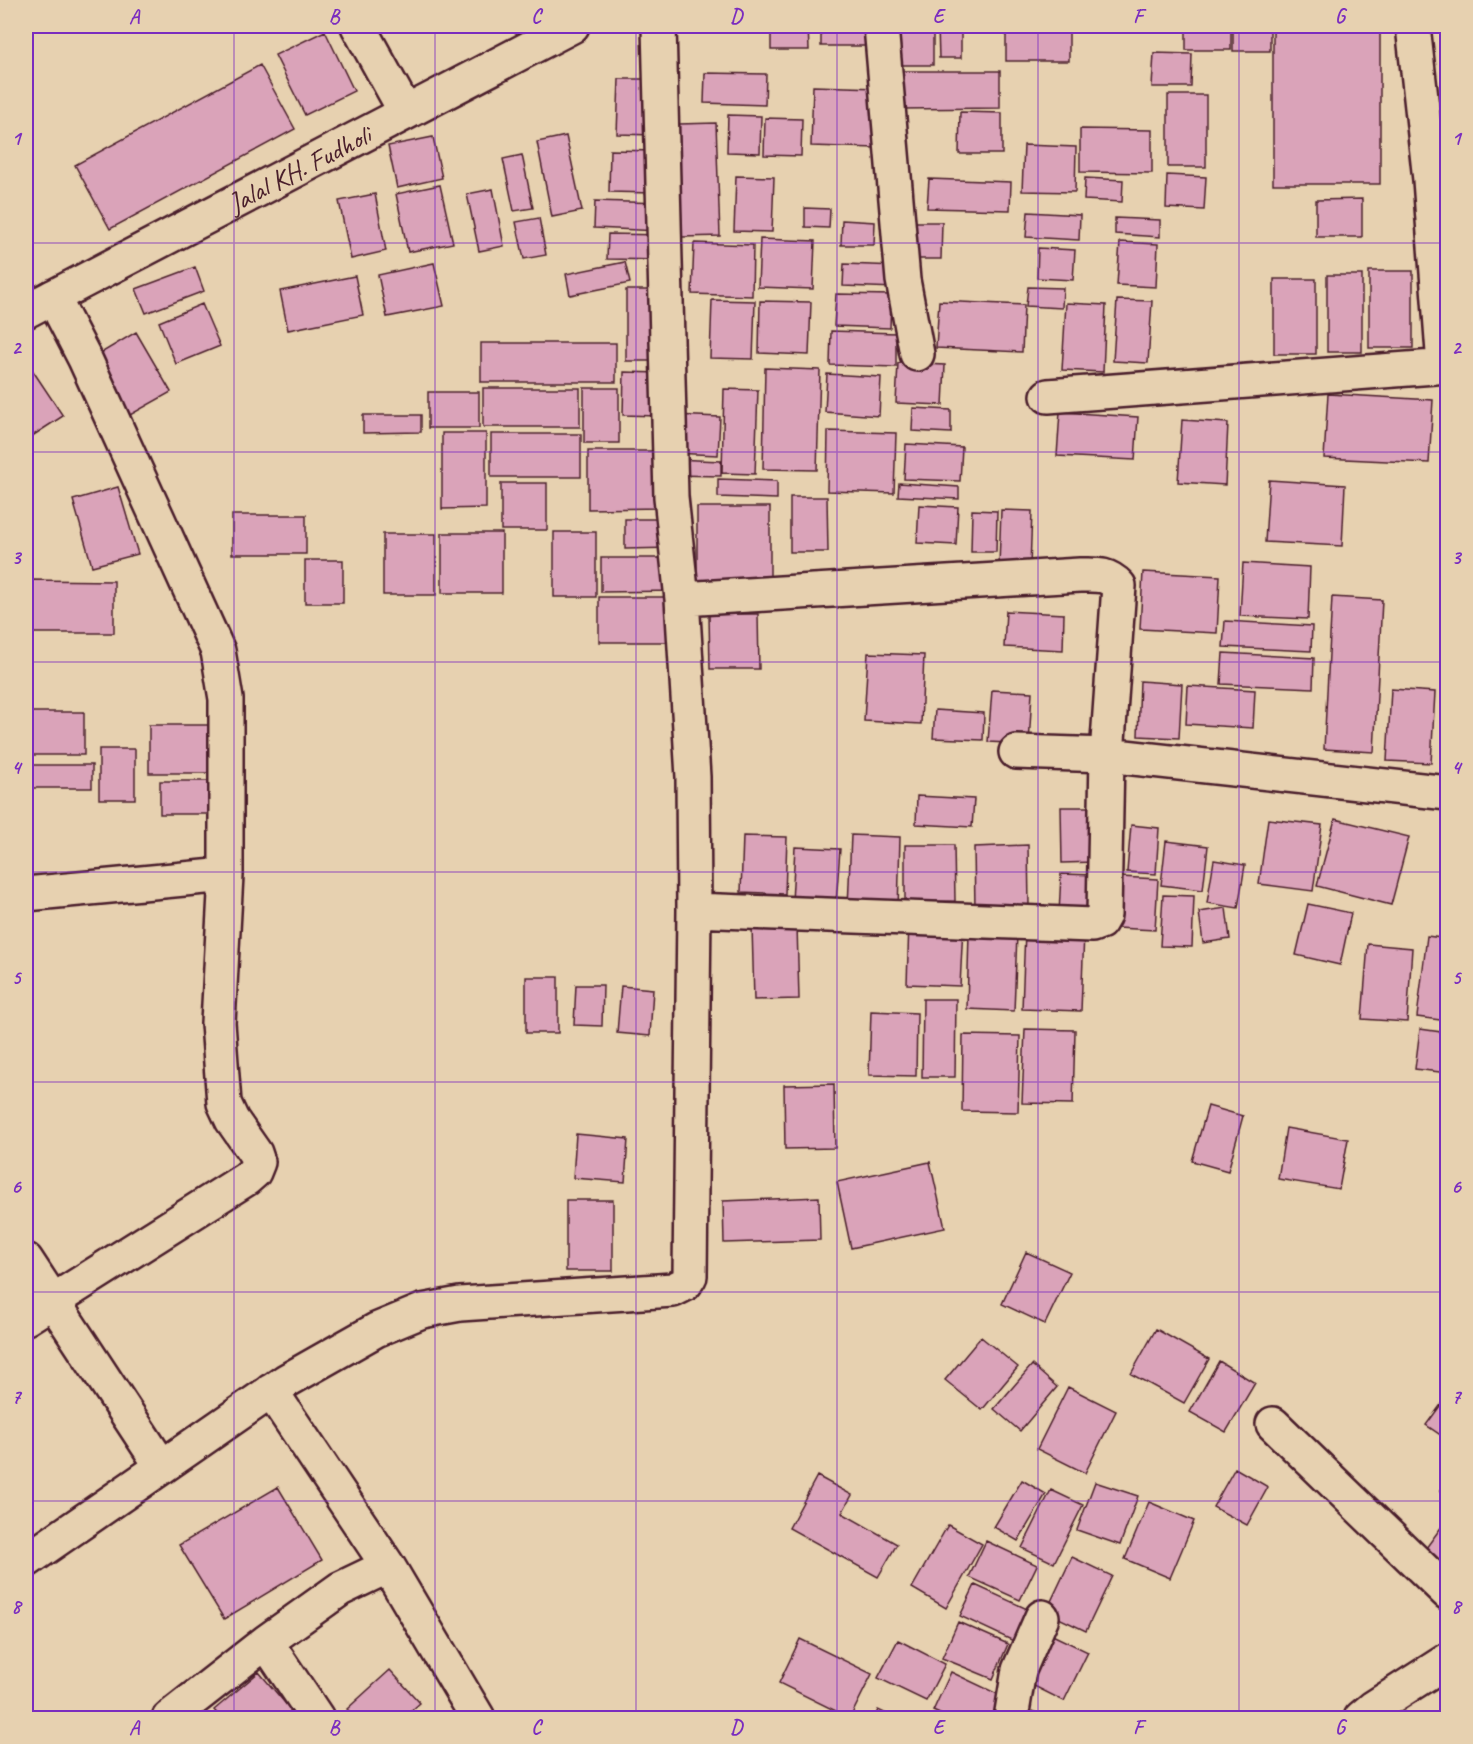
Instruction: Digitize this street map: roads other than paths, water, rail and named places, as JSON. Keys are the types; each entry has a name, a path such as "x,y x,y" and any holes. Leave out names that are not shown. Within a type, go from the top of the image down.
{"street":[{"path":"358,26 405,111"},
{"name":"Jalal KH. Fudholi","path":"39,304 405,111 572,26"},
{"path":"26,1561 271,1391 376,1330 422,1311 460,1304 673,1290 685,1284 690,1276 693,777 682,599 672,498 659,26"},
{"path":"881,26 903,280 917,354"},
{"path":"1048,396 1446,366 1430,180 1413,26"},
{"path":"38,1310 246,1179 254,1172 258,1162 255,1153 232,1120 224,1103 218,1023 226,875 226,699 218,651 90,370 39,304"},
{"path":"682,599 1103,574 1113,579 1119,586 1107,755 1104,915 1100,922 1092,925 694,910"},
{"path":"1016,752 1107,755 1448,793"},
{"path":"26,894 226,875"},
{"path":"26,1260 38,1310 162,1467"},
{"path":"271,1391 388,1566 478,1719"},
{"path":"1274,1424 1448,1593"},
{"path":"169,1719 266,1642 340,1590 388,1566"},
{"path":"1011,1719 1019,1670 1042,1617"},
{"path":"266,1642 317,1719"},
{"path":"1361,1719 1372,1708 1447,1662"}]}
